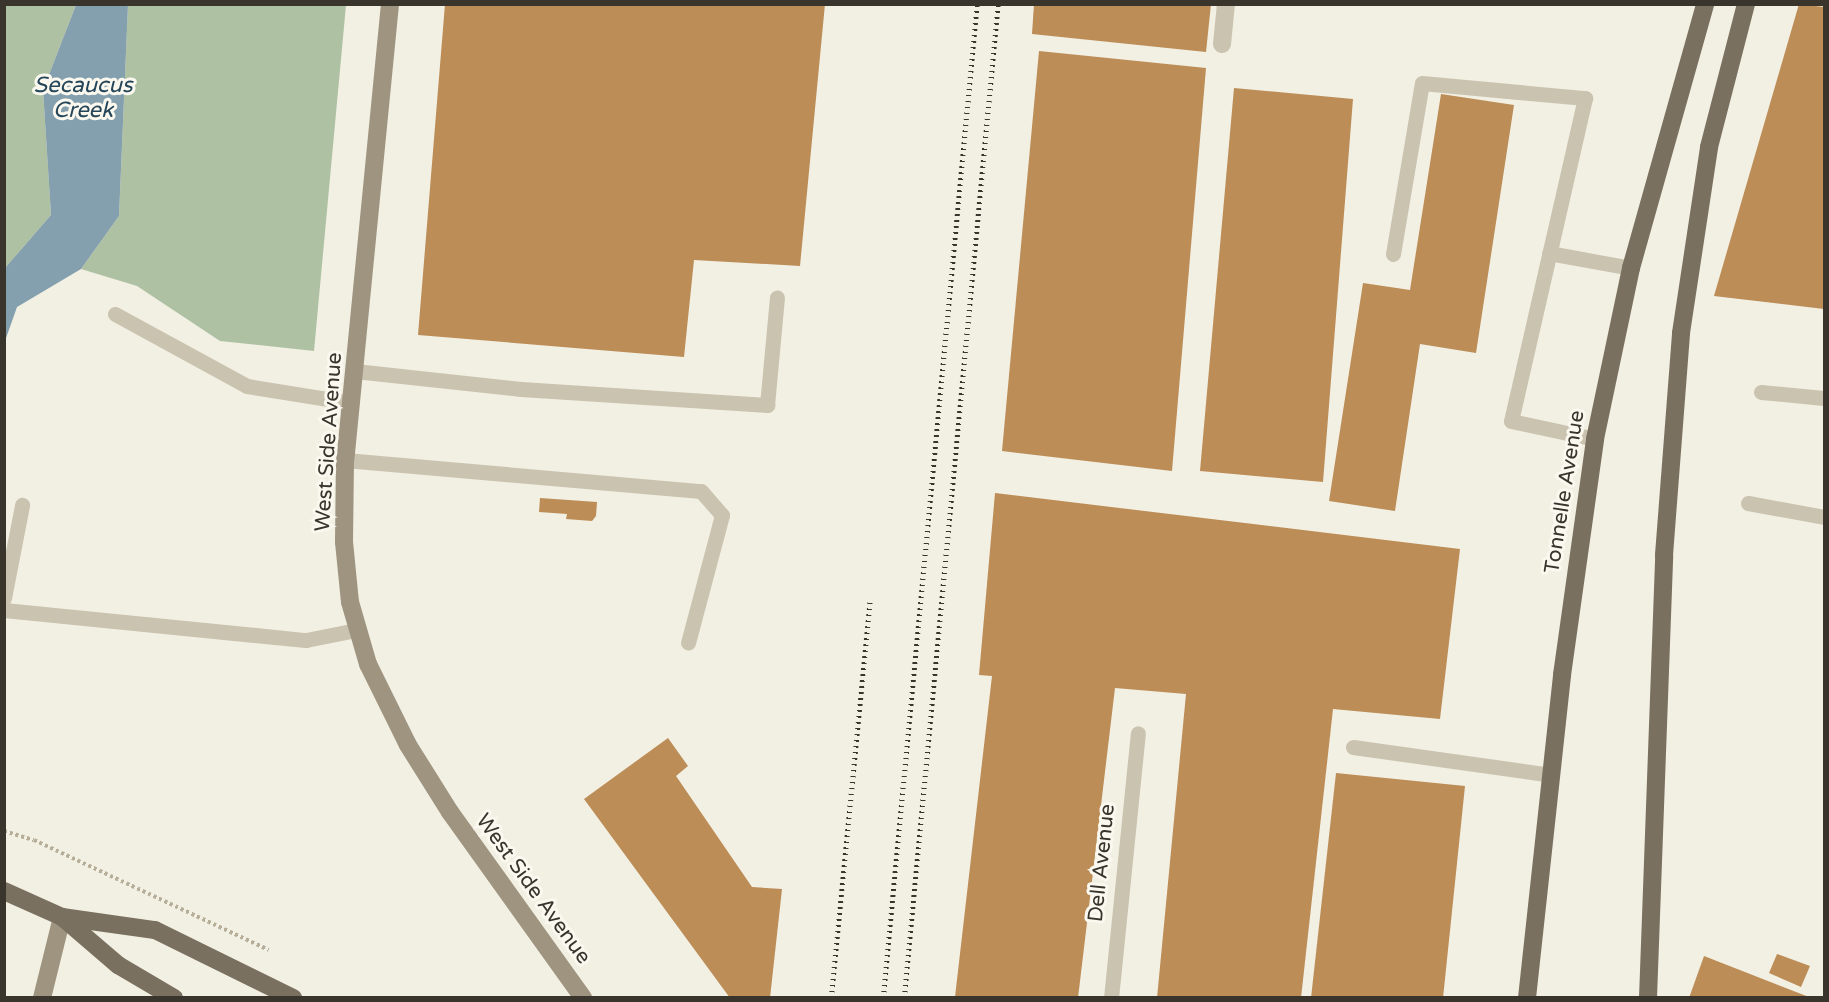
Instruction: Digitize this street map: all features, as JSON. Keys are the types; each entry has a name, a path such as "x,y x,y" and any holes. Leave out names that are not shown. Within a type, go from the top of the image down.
{"main road":[{"name":"Tonnelle Avenue","path":"1527,998 1551,775 1595,440 1631,268 1705,4"},
{"path":"1648,998 1664,555 1681,333 1709,147 1746,4"},
{"path":"4,891 62,917 155,930 293,998"},
{"path":"62,917 118,965 174,998"}],"street":[{"name":"West Side Avenue","path":"390,4 345,460 346,572 356,630 381,695 408,745 450,812 583,998"},
{"path":"1222,44 1226,4"},
{"path":"42,998 62,917"}],"lane":[{"path":"1393,254 1422,83 1585,98 1511,421 1595,440"},
{"path":"1549,253 1631,268"},
{"path":"355,371 521,389 767,405 777,297"},
{"path":"115,314 247,386 352,403"},
{"path":"1761,392 1824,398"},
{"path":"345,460 701,491 722,515 688,643"},
{"path":"1748,503 1824,517"},
{"path":"4,598 22,505"},
{"path":"4,610 306,640 356,630"},
{"name":"Dell Avenue","path":"1111,998 1138,733"},
{"path":"1353,747 1551,775"}],"path":[{"path":"4,831 34,840 269,950"}],"green space":[{"path":"5,5 76,5 43,90 51,215 5,268"},
{"path":"128,5 346,5 314,351 220,341 137,286 81,269 119,216"}],"water":[{"name":"Secaucus Creek","path":"76,5 128,5 119,216 81,269 17,307 5,341 5,268 51,215 43,90"}],"building":[{"path":"445,4 825,4 800,266 694,260 684,357 418,335"},
{"path":"1034,4 1211,4 1206,52 1032,34"},
{"path":"1799,4 1824,7 1824,309 1714,296"},
{"path":"1039,51 1206,68 1172,471 1002,451"},
{"path":"1234,88 1353,99 1323,482 1200,471"},
{"path":"1441,94 1514,105 1476,353 1420,344 1395,511 1329,501 1363,283 1410,290"},
{"path":"995,493 1460,549 1440,719 1333,709 1301,998 1157,998 1186,694 1115,688 1078,998 955,997 992,676 979,675"},
{"path":"540,498 597,502 596,516 592,521 566,519 567,514 539,512"},
{"path":"668,738 688,766 676,776 752,887 782,889 770,998 730,998 584,799"},
{"path":"1336,773 1465,786 1443,998 1311,998"},
{"path":"1777,954 1810,966 1801,987 1769,973"},
{"path":"1704,956 1809,997 1809,998 1689,998"}],"railway":[{"path":"883,998 977,4"},
{"path":"904,998 998,4"},
{"path":"831,998 870,598"}]}
